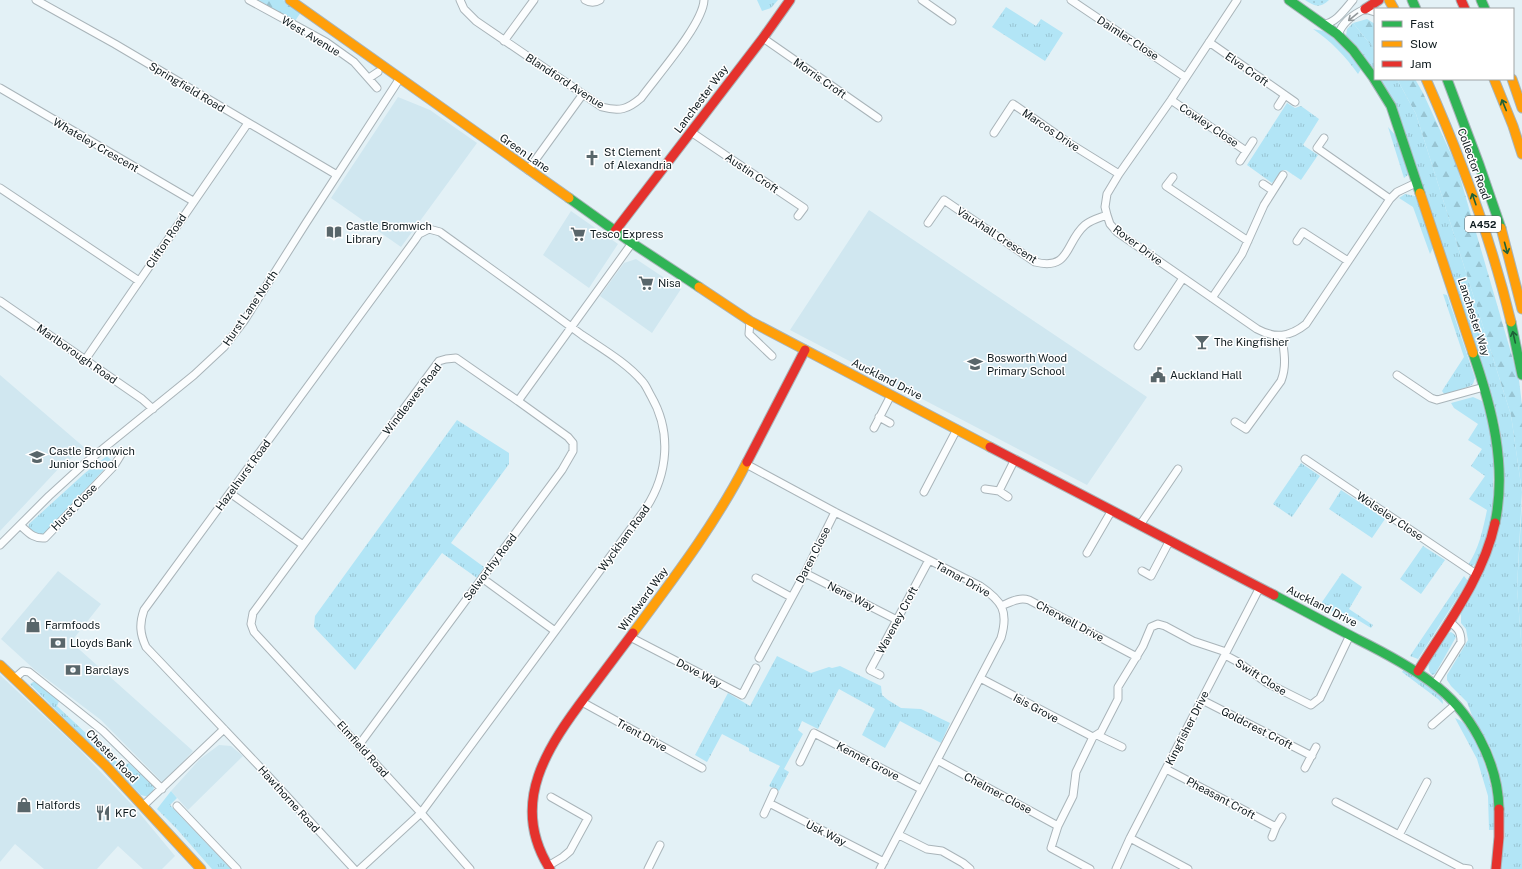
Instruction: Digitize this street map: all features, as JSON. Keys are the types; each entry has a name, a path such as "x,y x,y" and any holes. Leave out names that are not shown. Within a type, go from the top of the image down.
{"main road":[{"name":"Green Lane","path":"290,0 632,243 750,321 805,350"},
{"name":"Lanchester Way","path":"615,231 763,38 790,0"},
{"name":"Lanchester Way","path":"1288,0 1338,35 1374,78"},
{"path":"1365,9 1379,0"},
{"path":"1514,76 1522,95"},
{"name":"Lanchester Way","path":"1376,80 1391,106 1484,386 1496,429 1501,472 1498,504 1492,535 1483,560 1449,621 1418,671"},
{"name":"Collector Road","path":"1426,80 1463,165 1485,231 1505,298 1522,376"},
{"name":"Collector Road","path":"1447,80 1479,161 1496,213 1522,309"},
{"path":"1494,80 1513,126 1522,154"},
{"path":"1512,80 1522,108"},
{"path":"1513,126 1522,166"},
{"name":"Auckland Drive","path":"805,350 958,429 1140,526 1260,587 1418,671 1436,683 1456,704 1471,724 1492,767 1499,804 1500,825 1496,869"},
{"name":"Windward Way","path":"549,868 540,848 533,824 532,804 534,789 544,757 582,702 705,534 746,464 805,350"},
{"name":"Chester Road","path":"0,665 59,720 143,806 197,868"}],"street":[{"name":"Springfield Road","path":"36,0 115,44 337,175"},
{"name":"West Avenue","path":"249,0 326,42 354,62 377,88"},
{"name":"Blandford Avenue","path":"460,0 469,14 504,41 602,107 613,110 626,108 641,98 685,40 701,16 704,8 704,0"},
{"path":"504,41 534,0"},
{"path":"585,0 596,2 600,0"},
{"path":"922,0 952,21"},
{"name":"Daimler Close","path":"1071,0 1185,77"},
{"name":"Rover Drive","path":"1237,0 1171,100 1119,174 1107,194 1105,207 1110,224 1117,232 1265,333 1282,336"},
{"path":"1324,24 1330,23 1334,20 1353,0"},
{"path":"1338,35 1343,26 1357,13 1365,9 1374,12"},
{"name":"Morris Croft","path":"763,38 878,118"},
{"name":"Elva Croft","path":"1209,42 1295,102"},
{"path":"369,78 378,72"},
{"name":"Hurst Lane North","path":"0,545 83,465 194,375 234,336 400,78"},
{"path":"1424,80 1446,123"},
{"name":"Whateley Crescent","path":"0,88 193,202"},
{"path":"528,170 583,94"},
{"path":"1278,106 1286,95"},
{"name":"Cowley Close","path":"1171,100 1246,150"},
{"name":"Marcos Drive","path":"994,133 1013,104 1069,143 1119,174"},
{"name":"Clifton Road","path":"85,360 248,123"},
{"name":"Austin Croft","path":"691,132 804,208 798,216"},
{"path":"1324,138 1317,148 1390,199"},
{"name":"Cowley Close","path":"1240,161 1253,141"},
{"path":"1212,298 1242,254 1272,190 1283,175"},
{"path":"1173,177 1166,186 1248,241"},
{"path":"1236,422 1246,429 1281,381 1284,372 1285,360 1282,336 1288,335 1306,324 1390,199 1397,192 1416,183"},
{"path":"1263,184 1272,190"},
{"path":"0,188 139,281"},
{"name":"Vauxhall Crescent","path":"928,223 944,200 1035,262 1046,265 1054,264 1062,258 1083,227 1092,220 1107,216"},
{"name":"Hazelhurst Road","path":"224,729 146,647 140,625 144,610 419,234 429,229 440,232"},
{"name":"Wyckham Road","path":"360,869 421,813 652,499 661,477 665,452 665,441 660,417 656,405 642,381 625,366 440,232"},
{"path":"1297,241 1303,232 1348,261"},
{"path":"518,401 632,243"},
{"path":"1138,346 1183,278"},
{"name":"Marlborough Road","path":"0,301 142,399 153,409"},
{"path":"750,321 749,334 772,356"},
{"name":"Windleaves Road","path":"254,632 251,624 253,613 439,361 456,358 518,401"},
{"path":"1397,375 1431,398 1437,400 1484,386"},
{"path":"874,428 891,395"},
{"name":"Selworthy Road","path":"359,745 562,470 573,451 573,443 568,437 518,401"},
{"path":"879,418 890,423"},
{"path":"924,492 958,429"},
{"name":"Hurst Close","path":"20,525 32,536 38,539 45,538 114,466 122,453"},
{"path":"999,491 1015,459"},
{"name":"Wolseley Close","path":"1305,459 1476,574"},
{"name":"Tamar Drive","path":"746,464 835,512 980,586 994,595 1002,606 1005,620 1001,638 882,866"},
{"path":"1140,526 1178,468"},
{"path":"985,489 999,491 1008,497"},
{"path":"230,493 303,545"},
{"path":"1087,552 1112,510"},
{"name":"Daren Close","path":"759,658 805,573 835,512"},
{"path":"1142,571 1151,576 1170,540"},
{"name":"Waveney Croft","path":"880,675 870,670 929,560"},
{"name":"Nene Way","path":"805,573 897,620"},
{"path":"482,578 555,631"},
{"name":"Daren Close","path":"756,578 791,597"},
{"name":"Kingfisher Drive","path":"1116,869 1130,838 1260,587"},
{"name":"Cherwell Drive","path":"1002,606 1018,599 1023,598 1030,600 1137,657"},
{"path":"1436,683 1461,642 1461,634 1449,621"},
{"path":"1090,869 1052,848 1058,826 1072,796 1076,772 1095,736 1101,732 1118,699 1118,688 1143,646 1151,626 1158,624 1166,626 1193,641 1225,653"},
{"name":"Elmfield Road","path":"254,632 421,813 470,869"},
{"name":"Swift Close","path":"1225,653 1267,683 1311,705 1320,698 1350,635"},
{"name":"Dove Way","path":"630,637 742,695 756,668"},
{"path":"15,678 23,671 28,672 103,731 162,789"},
{"name":"Isis Grove","path":"980,678 1095,736 1122,747"},
{"name":"Goldcrest Croft","path":"1202,700 1312,756"},
{"name":"Trent Drive","path":"582,702 702,768"},
{"path":"1432,725 1456,704"},
{"path":"143,806 224,729"},
{"name":"Hawthorne Road","path":"224,729 354,869"},
{"name":"Kennet Grove","path":"800,762 814,733 921,789"},
{"path":"1305,768 1316,747"},
{"name":"Chelmer Close","path":"936,760 1058,826"},
{"name":"Pheasant Croft","path":"1166,769 1276,827"},
{"path":"1399,836 1427,782"},
{"path":"764,814 774,792"},
{"name":"Windward Way","path":"549,868 570,850 588,818 551,797"},
{"path":"1336,802 1462,868 1469,869"},
{"name":"Usk Way","path":"769,803 882,866"},
{"path":"177,806 237,869"},
{"path":"1272,837 1282,817"},
{"path":"899,835 927,849 942,852 963,863 970,869"},
{"path":"1130,838 1188,869"},
{"path":"648,869 660,845"}],"shaded area":[{"path":"398,97 430,110 477,143 401,247 331,198"},
{"name":"Bosworth Wood Primary School","path":"869,210 1147,397 1087,485 790,330"},
{"path":"571,211 618,244 589,288 543,255"},
{"path":"636,259 681,289 652,333 600,296 624,263"},
{"name":"Castle Bromwich Junior School","path":"0,375 85,448 61,466 0,531"},
{"path":"58,571 101,604 71,642 193,751 167,779 162,782 101,720 35,670 1,639"},
{"path":"0,675 78,748 136,809 175,856 162,869 143,869 118,846 97,869 44,869 15,844 0,862"},
{"path":"219,745 231,746 243,756 188,810 171,791 200,759"}],"green space":[{"path":"258,0 283,0 301,12 295,21"},
{"path":"757,0 778,0 771,8 762,11"},
{"path":"1305,0 1329,0 1323,5 1317,6"},
{"path":"1006,7 1036,26 1041,19 1063,33 1045,61 992,27"},
{"path":"1367,19 1374,23 1374,49 1353,23"},
{"path":"1353,23 1374,49 1374,71 1346,36 1347,29"},
{"path":"1313,29 1327,33 1338,42 1361,69 1358,74 1338,50"},
{"path":"1380,80 1398,80 1416,114 1511,415 1522,492 1517,588 1522,652 1522,869 1500,869 1505,836 1502,791 1498,772 1491,749 1474,721 1467,702 1447,680 1447,675 1468,640 1466,629 1461,623 1461,612 1487,563 1495,542 1502,448 1499,423"},
{"path":"1398,80 1416,80 1457,167 1519,380 1522,405 1522,492 1511,415 1416,114"},
{"path":"1287,103 1295,108 1301,106 1319,119 1303,145 1318,155 1301,180 1286,170 1283,170 1272,183 1247,165"},
{"path":"1388,127 1397,137 1409,174 1404,178"},
{"path":"1405,194 1415,196 1418,203 1433,248 1430,254 1413,207 1399,198"},
{"path":"1443,294 1447,295 1475,378 1473,384 1470,386 1445,395 1442,391 1464,357"},
{"path":"1473,397 1482,401 1490,429 1494,449 1493,488 1495,496 1487,539 1476,563 1472,567 1468,565 1478,546 1487,510 1469,499 1485,476 1471,466 1482,449 1468,440 1478,424 1454,408 1451,403"},
{"path":"457,420 509,453 509,464 451,543 484,567 477,578 442,553 355,670 314,627 315,616"},
{"path":"107,456 112,461 44,534 39,536 28,529 29,524 85,473"},
{"path":"1301,463 1320,476 1292,517 1273,504"},
{"path":"1341,490 1385,519 1372,538 1329,509"},
{"path":"1522,502 1522,652 1517,588"},
{"path":"1423,546 1445,560 1421,594 1400,579"},
{"path":"1342,573 1362,587 1349,609 1373,625 1371,628 1353,617 1331,611 1320,605"},
{"path":"1464,576 1468,581 1418,659 1410,656"},
{"path":"1451,632 1456,637 1435,674 1432,675 1429,671 1430,660 1440,643 1447,634"},
{"path":"777,656 811,673 829,667 832,668 840,666 881,686 882,695 901,708 921,709 950,723 941,743 900,721 885,748 862,735 875,709 839,689 818,729 802,721 798,730 803,734 784,769 789,772 779,791 769,786 780,766 749,751 749,748 722,734 707,762 695,755 728,693 750,706"},
{"path":"1405,668 1442,696 1443,704 1402,672"},
{"path":"35,681 59,701 57,706 122,767 129,763 154,787 151,794 148,796 141,795 30,684"},
{"path":"1455,718 1463,723 1471,732 1482,757 1491,786 1495,811 1495,830 1489,830 1488,796 1477,759"},
{"path":"171,791 177,798 170,805 231,869 212,869 157,809"}],"traffic: fast":[{"path":"1289,0 1337,34 1353,50 1374,79"},
{"path":"1412,0 1416,8"},
{"path":"1481,0 1485,8"},
{"path":"1375,80 1391,106 1420,193"},
{"path":"1447,80 1501,228"},
{"path":"569,198 632,243 699,287"},
{"path":"1511,322 1522,375"},
{"path":"1473,353 1486,395 1496,437 1499,480 1495,523"},
{"path":"1274,595 1395,659 1431,682 1445,694 1458,707 1469,722 1487,755 1493,773 1499,809"}],"traffic: slow":[{"path":"290,0 569,198"},
{"path":"1389,0 1393,8"},
{"path":"1426,80 1463,168 1485,229 1511,322"},
{"path":"1494,80 1513,126 1522,154"},
{"path":"1512,80 1522,108"},
{"path":"1420,193 1473,353"},
{"path":"1501,228 1522,309"},
{"path":"699,287 750,321 990,447"},
{"path":"633,633 679,571 708,528 722,507 747,462"},
{"path":"0,665 106,766 201,869"}],"traffic: jam":[{"path":"615,231 763,38 790,0"},
{"path":"1365,9 1379,0"},
{"path":"1461,0 1465,8"},
{"path":"747,462 805,350"},
{"path":"990,447 1274,595"},
{"path":"1418,671 1473,582 1482,563 1495,523"},
{"path":"550,869 538,845 533,821 533,798 538,776 547,755 559,734 633,633"},
{"path":"1496,869 1499,837 1499,809"}],"place":[{"name":"St Clement of Alexandria","path":"592,158"},
{"name":"Castle Bromwich Library","path":"334,232"},
{"name":"Tesco Express","path":"578,234"},
{"name":"Nisa","path":"646,283"},
{"name":"The Kingfisher","path":"1202,342"},
{"name":"Bosworth Wood Primary School","path":"975,364"},
{"name":"Auckland Hall","path":"1158,375"},
{"name":"Castle Bromwich Junior School","path":"37,457"},
{"name":"Farmfoods","path":"33,625"},
{"name":"Lloyds Bank","path":"58,643"},
{"name":"Barclays","path":"73,670"},
{"name":"Halfords","path":"24,805"},
{"name":"KFC","path":"103,813"}]}
